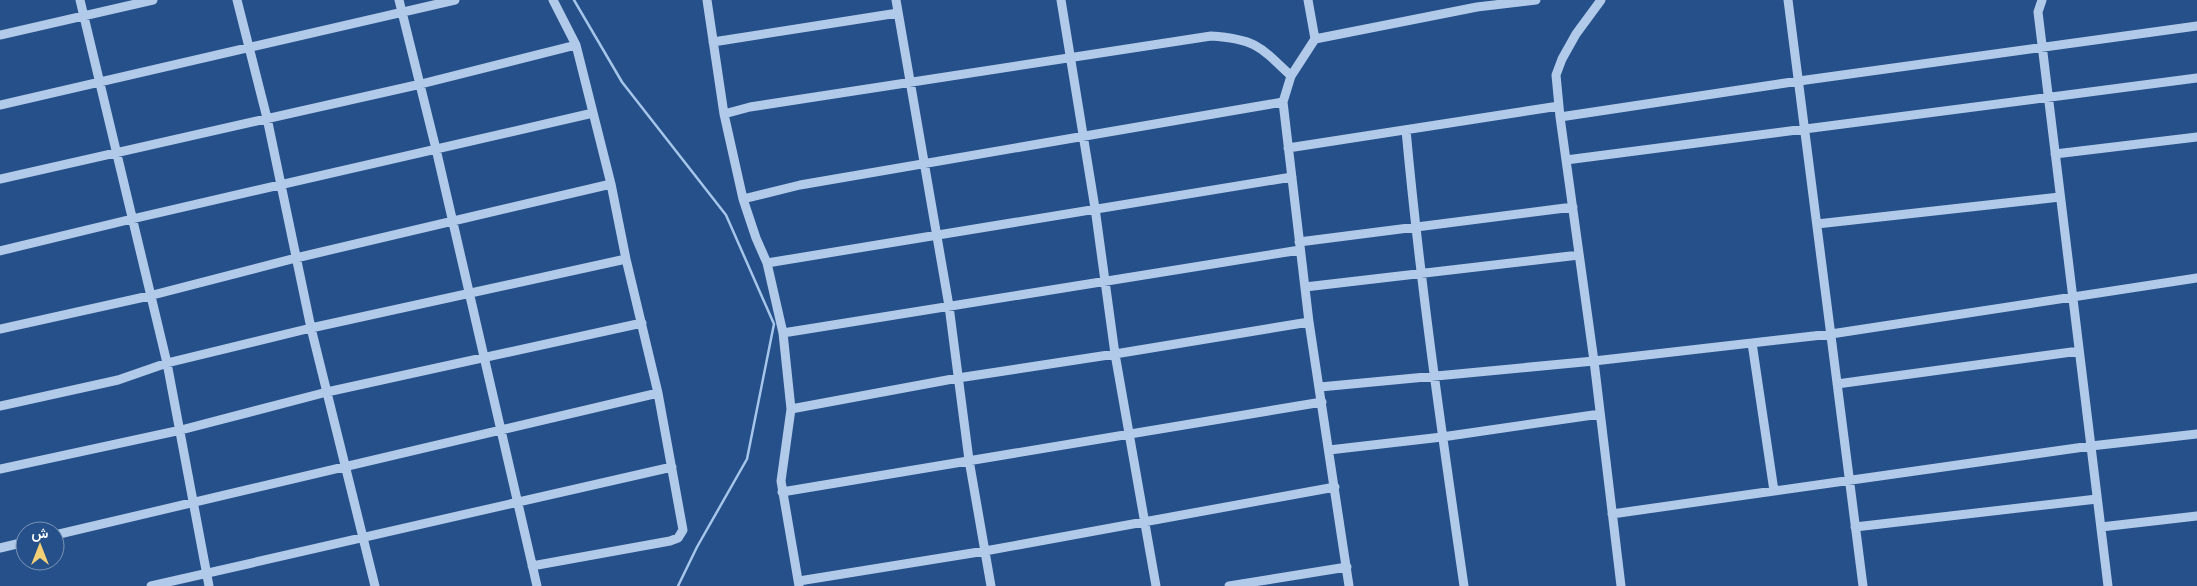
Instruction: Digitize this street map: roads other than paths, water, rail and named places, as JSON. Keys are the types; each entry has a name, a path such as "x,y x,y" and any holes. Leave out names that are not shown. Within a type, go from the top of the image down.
{"street":[{"path":"80,0 167,363 192,504 209,586"},
{"path":"0,34 153,0"},
{"path":"237,0 267,118 311,328 344,468 364,537 375,586"},
{"path":"399,0 421,84 536,586"},
{"path":"0,105 455,0"},
{"path":"532,566 678,538 683,530 658,393 626,259 611,184 576,45 553,0"},
{"path":"707,0 724,114 743,199 756,238 767,263 783,333 791,409 781,481 799,583 985,552 1335,487"},
{"path":"896,0 949,306 969,460 991,586"},
{"path":"1061,0 1095,208 1115,354 1156,586"},
{"path":"1308,0 1316,39"},
{"path":"1349,586 1309,322 1288,148 1283,102 1291,76 1316,39 1476,4 1536,0"},
{"path":"1601,0 1576,34 1562,59 1556,75 1560,117 1594,361 1621,586"},
{"path":"1788,0 1863,586"},
{"path":"2042,0 2038,12 2042,48 2108,586"},
{"path":"713,42 898,13"},
{"path":"1560,117 1799,81 2197,26"},
{"path":"724,114 750,107 910,84 1212,36 1238,38 1262,48 1291,76"},
{"path":"0,179 421,84 576,45"},
{"path":"1566,160 2197,78"},
{"path":"743,199 800,185 1283,102"},
{"path":"1288,148 1559,106"},
{"path":"0,251 132,218 282,186 593,113"},
{"path":"1406,130 1415,227 1433,376 1464,586"},
{"path":"2055,154 2197,137"},
{"path":"767,263 1292,177"},
{"path":"0,328 150,296 296,258 611,184"},
{"path":"1817,224 2060,198"},
{"path":"783,333 1104,281 1415,227 1573,207"},
{"path":"1305,288 1580,256"},
{"path":"0,406 118,380 167,363 311,328 468,292 626,259"},
{"path":"1320,387 1594,361 1831,334 2197,278"},
{"path":"791,409 958,378 1309,322"},
{"path":"0,469 180,430 327,392 642,323"},
{"path":"1752,343 1774,491"},
{"path":"1837,384 2079,351"},
{"path":"65,533 658,393"},
{"path":"782,492 1322,402"},
{"path":"1329,450 1442,437 1600,414"},
{"path":"1612,514 2091,446 2197,434"},
{"path":"151,586 672,467"},
{"path":"1855,526 2097,498"},
{"path":"2101,527 2197,516"},
{"path":"0,548 15,544"},
{"path":"1229,586 1347,567"}],"waterway":[{"path":"574,0 622,82 726,215 774,324 747,459 697,547 678,586"}]}
